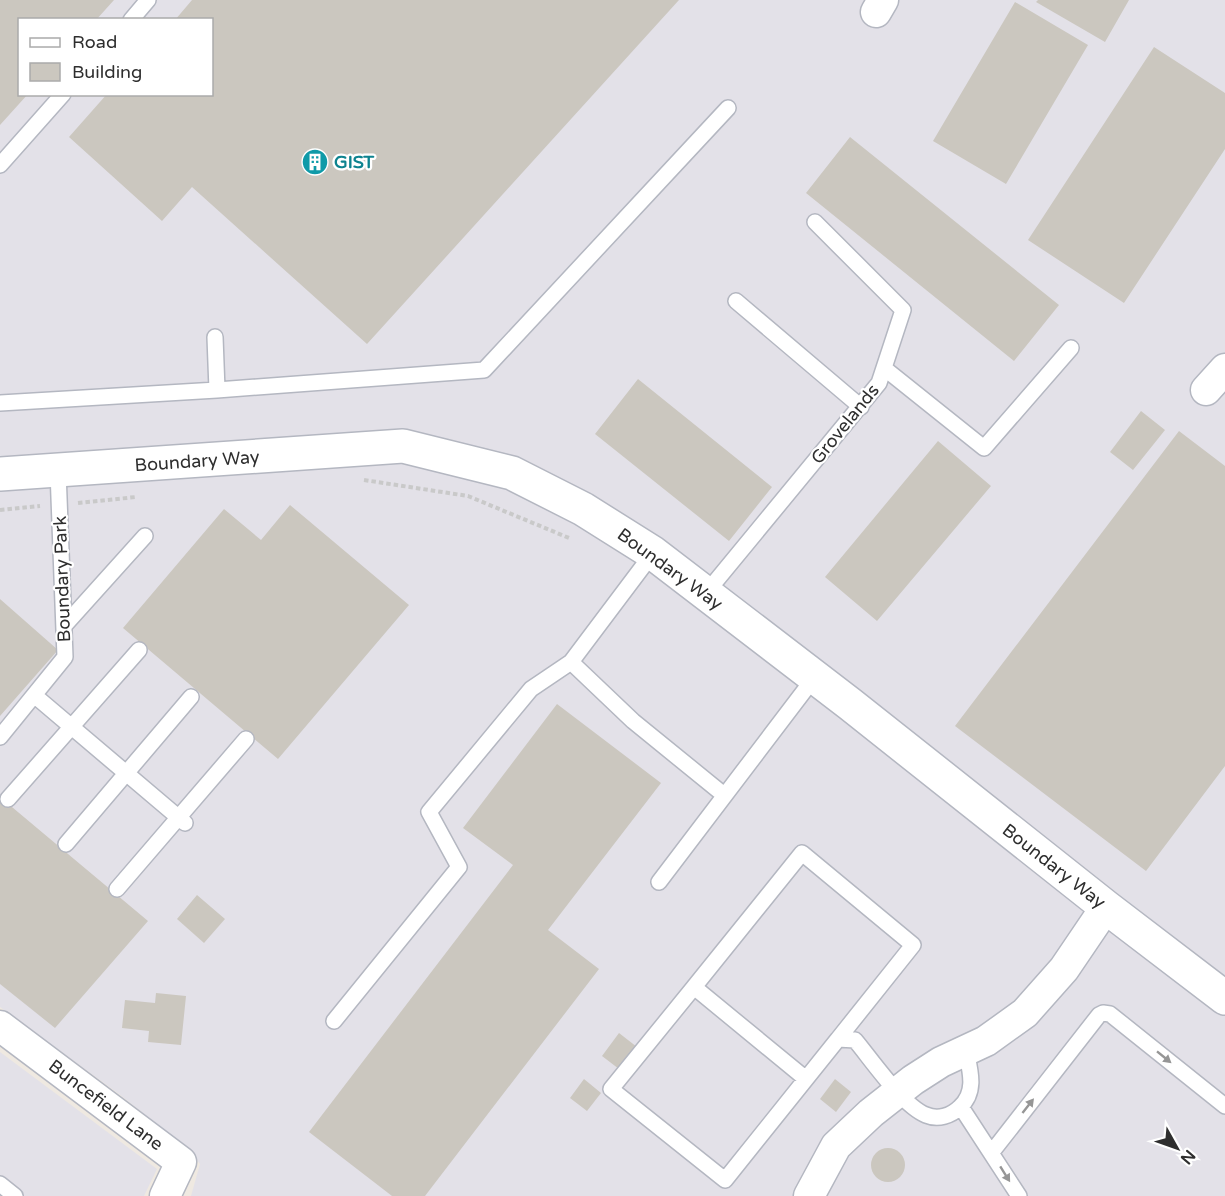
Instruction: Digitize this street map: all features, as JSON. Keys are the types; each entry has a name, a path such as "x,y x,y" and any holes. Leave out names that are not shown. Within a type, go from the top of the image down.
{"street":[{"name":"Boundary Way","path":"0,474 404,446 512,473 583,509 653,553 1106,908 1225,998"},
{"path":"809,1196 836,1146 898,1091 941,1062 986,1041 1025,1013 1064,969 1106,908"},
{"name":"Buncefield Lane","path":"0,1026 181,1162 165,1196"}],"lane":[{"path":"133,18 148,0"},
{"path":"0,165 61,96"},
{"path":"0,403 484,370 728,108"},
{"name":"Grovelands","path":"706,593 879,384 903,310 815,222"},
{"path":"736,301 861,406"},
{"path":"215,337 217,390"},
{"path":"884,368 984,448 1071,348"},
{"name":"Boundary Park","path":"0,737 65,657 58,471"},
{"path":"64,626 145,536"},
{"path":"334,1021 459,867 429,812 531,689 571,662 653,553"},
{"path":"8,799 139,650"},
{"path":"571,662 633,721 724,795"},
{"path":"659,882 814,678"},
{"path":"34,695 182,820"},
{"path":"66,844 191,697"},
{"path":"117,889 182,820 246,739"},
{"path":"802,853 913,945 838,1039 725,1180 611,1089 802,853"},
{"path":"694,987 806,1079"},
{"path":"992,1152 1099,1015 1103,1014 1110,1014 1225,1106"},
{"path":"838,1039 855,1040 898,1091 926,1115 946,1117 961,1107 971,1093 971,1074 966,1051"},
{"path":"961,1107 1019,1196"},
{"path":"0,1184 15,1196"}],"shaded area":[{"path":"0,0 1225,0 1225,1196 191,1196 200,1164 189,1150 119,1094 0,1007"},
{"path":"0,1052 157,1169 144,1196 0,1196"}],"building":[{"path":"0,0 114,0 98,18 18,18 18,96 26,96 0,125"},
{"name":"GIST","path":"192,0 679,0 367,344 192,187 162,221 69,137 105,96 213,96 213,18 177,18"},
{"path":"1038,0 1129,0 1105,42 1036,2"},
{"path":"1015,2 1088,45 1006,184 933,141"},
{"path":"1154,47 1225,93 1225,149 1124,303 1028,240"},
{"path":"850,137 1059,305 1014,361 806,193"},
{"path":"638,379 772,487 729,541 595,434"},
{"path":"1141,411 1165,430 1133,470 1110,452"},
{"path":"1179,431 1225,466 1225,766 1146,871 955,726"},
{"path":"938,441 991,486 877,621 825,577"},
{"path":"290,505 409,605 278,759 123,628 224,509 261,540"},
{"path":"0,599 58,650 0,716"},
{"path":"557,704 661,783 548,930 599,969 425,1196 392,1196 309,1132 513,865 463,828"},
{"path":"0,797 148,921 55,1028 0,984"},
{"path":"197,895 225,919 204,943 177,919"},
{"path":"156,993 186,996 181,1045 148,1042 149,1031 122,1028 125,1000 155,1003"},
{"path":"619,1033 637,1047 619,1069 602,1056"},
{"path":"584,1079 601,1093 587,1111 570,1098"},
{"path":"835,1079 851,1092 836,1112 820,1099"},
{"path":"888,1148 900,1153 905,1165 900,1177 888,1182 876,1177 871,1165 876,1153"}],"place":[{"name":"GIST","path":"315,162"}]}
